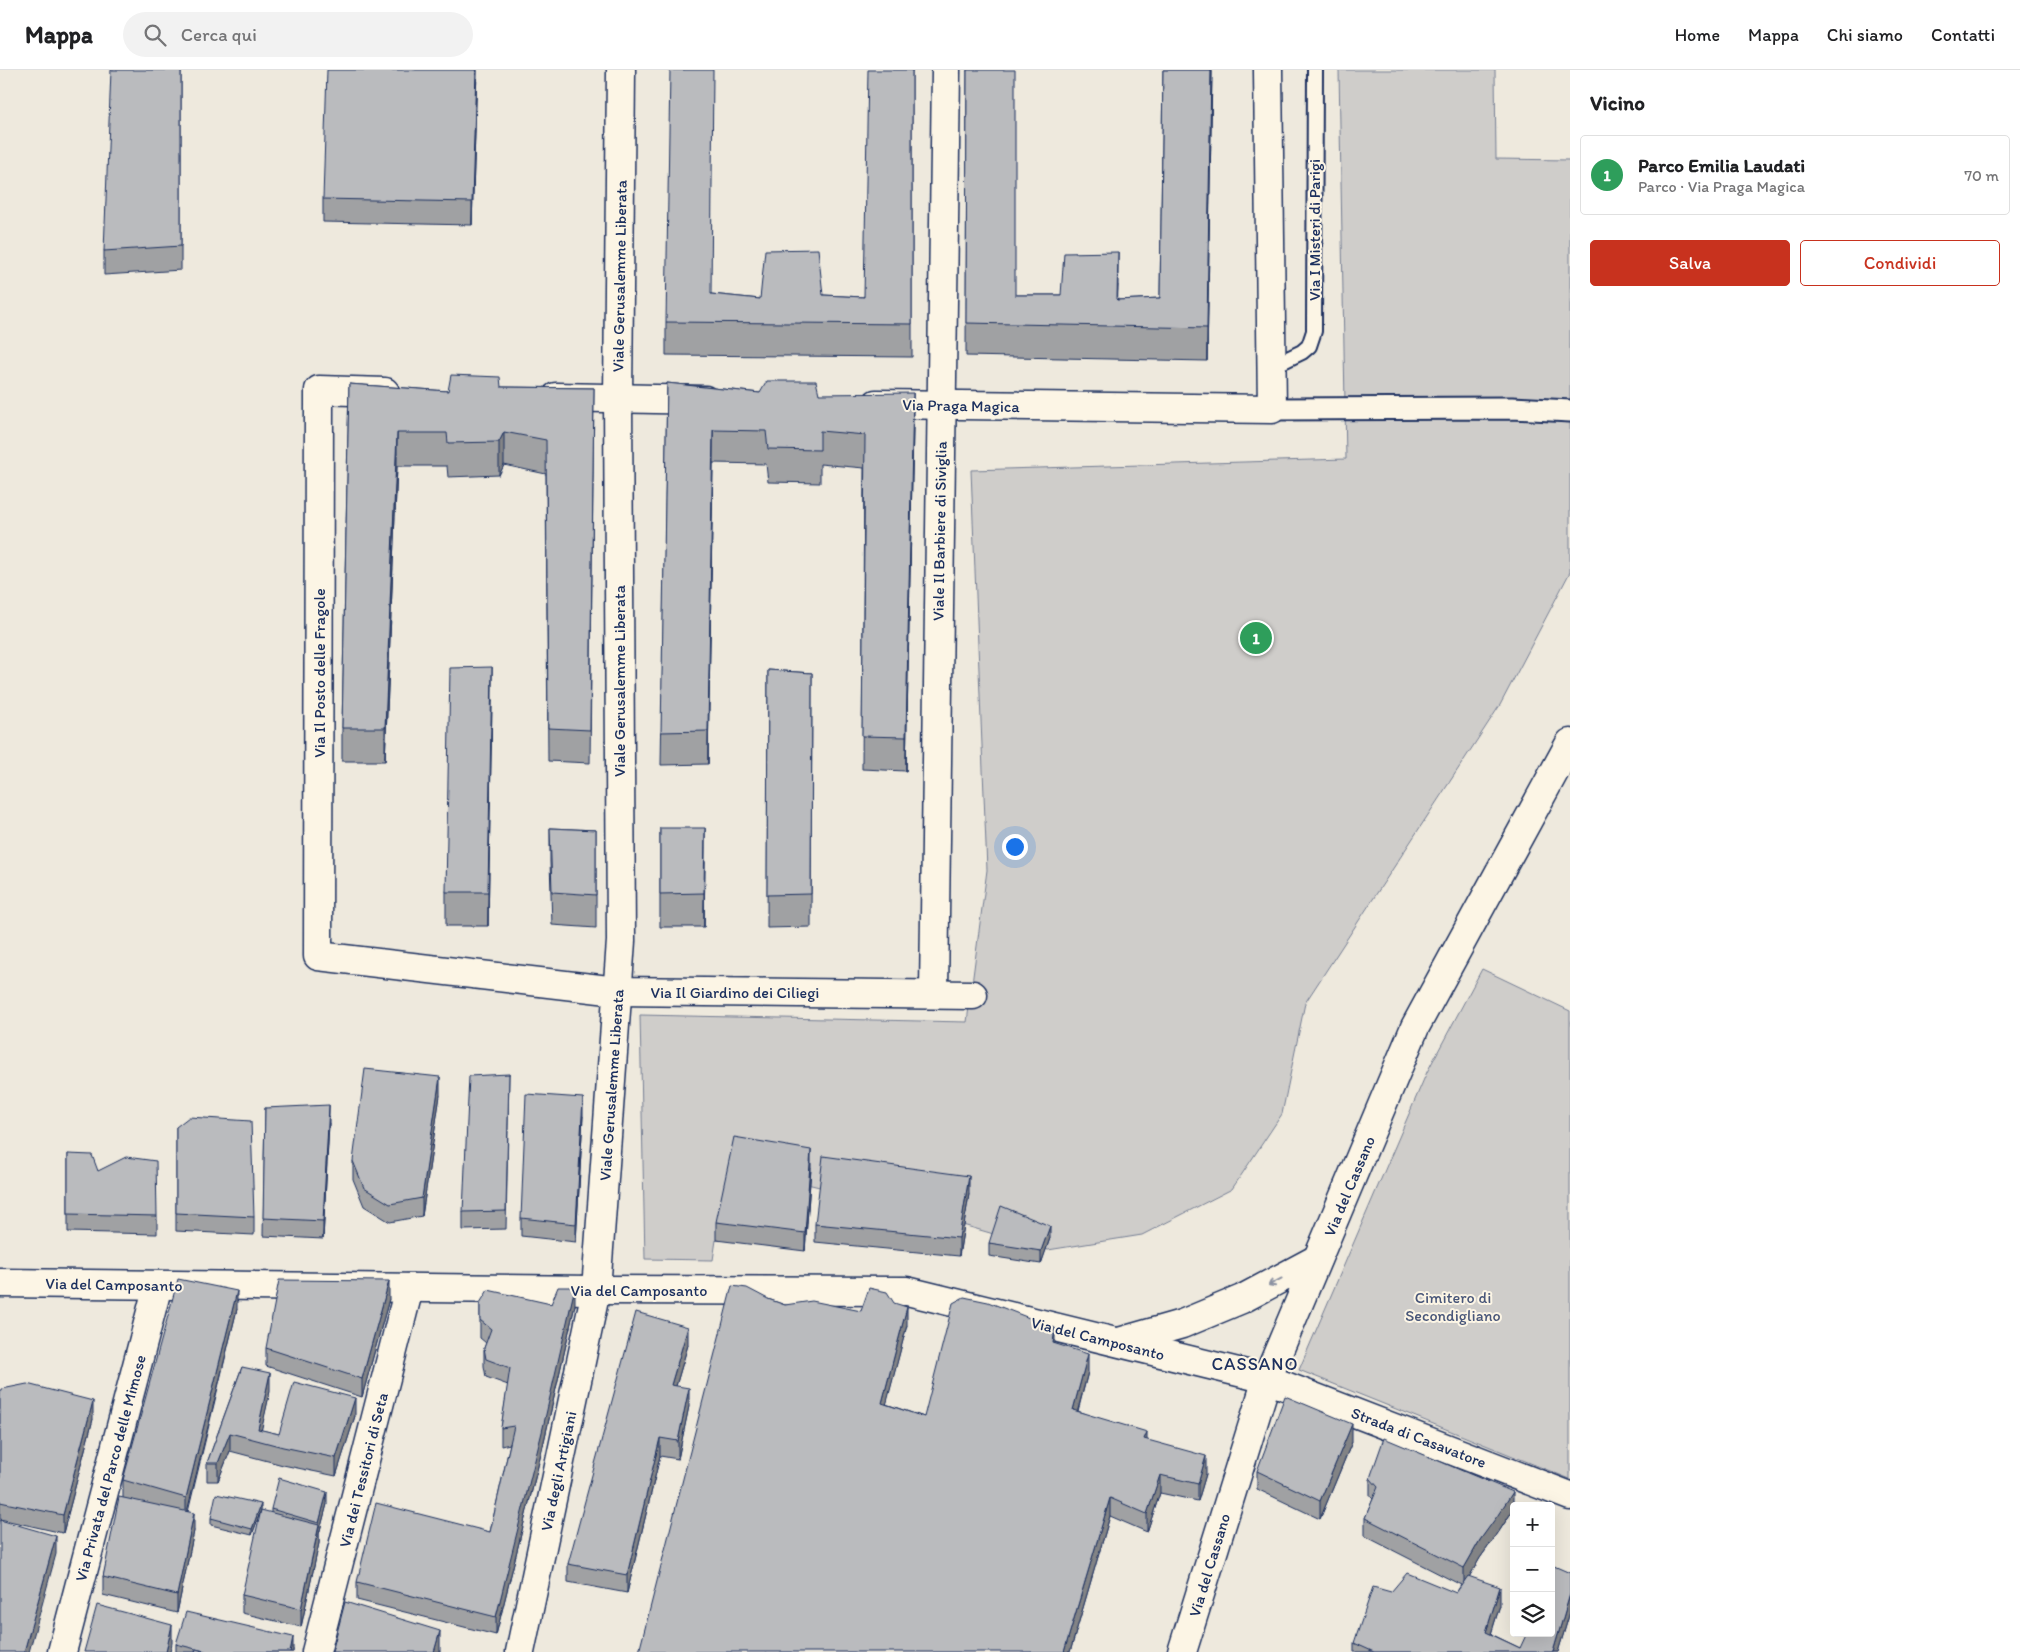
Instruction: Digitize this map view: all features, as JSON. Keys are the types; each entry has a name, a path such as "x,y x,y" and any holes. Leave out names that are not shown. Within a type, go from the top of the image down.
{"street":[{"name":"Viale Gerusalemme Liberata","path":"596,1290 620,941 618,398 621,70"},
{"name":"Viale Il Barbiere di Siviglia","path":"934,993 940,405 946,70"},
{"path":"1268,70 1272,409 1512,408 1570,411"},
{"name":"Via Il Posto delle Fragole","path":"318,956 319,390 409,392"},
{"path":"528,396 725,400"},
{"name":"Via Praga Magica","path":"852,403 1272,409"},
{"name":"Via del Cassano","path":"1182,1652 1267,1379 1414,1027 1570,743"},
{"name":"Via Il Giardino dei Ciliegi","path":"318,956 617,991 934,993 973,995"},
{"path":"1117,1342 1191,1320 1242,1299 1318,1259"},
{"name":"Via del Camposanto","path":"0,1282 596,1290 908,1291 1267,1379"},
{"name":"Via Privata del Parco delle Mimose","path":"62,1652 158,1285"},
{"name":"Via dei Tessitori di Seta","path":"316,1652 409,1288"},
{"name":"Via degli Artigiani","path":"520,1652 596,1290"},
{"name":"Strada di Casavatore","path":"1267,1379 1570,1496"}],"lane":[{"name":"Via I Misteri di Parigi","path":"1271,367 1302,352 1309,346 1314,330 1315,70"}],"green space":[{"path":"1339,70 1495,70 1496,159 1570,160 1570,572 1500,705 1305,1003 1282,1114 1232,1189 1142,1235 1048,1250 905,1208 795,1181 716,1240 713,1260 645,1259 640,1015 967,1022 987,870 971,470 1346,459"},
{"name":"Cimitero di Secondigliano","path":"1482,969 1570,1011 1570,1479 1299,1370 1427,1072"}],"building":[{"path":"111,70 181,70 181,246 104,251"},
{"path":"327,70 476,70 472,202 323,199"},
{"path":"670,70 713,70 711,294 760,299 765,250 818,249 823,295 864,297 868,70 912,70 912,324 666,322"},
{"path":"967,70 1015,70 1015,295 1061,295 1064,253 1118,252 1117,300 1160,298 1163,70 1211,70 1207,328 966,323"},
{"path":"451,375 500,377 501,387 594,388 590,730 548,728 546,440 504,432 499,442 448,443 447,433 397,433 385,728 342,728 349,384 448,391"},
{"path":"767,381 816,381 819,394 913,393 906,737 862,736 865,435 820,431 820,450 768,449 766,431 713,430 708,731 661,732 667,383 760,393"},
{"path":"492,667 488,892 446,892 450,668"},
{"path":"768,670 812,673 811,894 767,895"},
{"path":"550,828 596,830 596,895 552,892"},
{"path":"660,828 705,828 704,893 660,894"},
{"path":"365,1069 440,1077 422,1198 390,1204 364,1188 353,1161"},
{"path":"509,1074 506,1211 463,1212 469,1076"},
{"path":"526,1094 583,1098 576,1224 521,1218"},
{"path":"329,1105 323,1221 263,1218 265,1108"},
{"path":"189,1117 251,1121 254,1217 176,1213 176,1127"},
{"path":"734,1137 811,1150 805,1233 716,1222"},
{"path":"68,1154 92,1155 98,1171 126,1157 156,1161 157,1216 68,1214"},
{"path":"823,1156 969,1176 959,1238 815,1224"},
{"path":"1001,1206 1050,1226 1041,1251 989,1243"},
{"path":"178,1279 237,1291 186,1498 123,1480"},
{"path":"279,1280 389,1281 362,1379 266,1348"},
{"path":"732,1286 747,1288 785,1305 812,1301 861,1311 869,1288 887,1292 894,1303 907,1307 882,1403 924,1417 953,1303 964,1297 988,1302 1055,1328 1053,1343 1088,1354 1073,1410 1147,1432 1144,1439 1206,1456 1198,1484 1160,1475 1147,1514 1110,1498 1064,1652 639,1652"},
{"path":"558,1287 575,1287 542,1432 496,1617 357,1582 376,1503 490,1532 514,1426 501,1428 510,1368 486,1359 484,1348 491,1329 480,1320 480,1303 488,1290 551,1304"},
{"path":"636,1312 688,1327 671,1385 689,1388 678,1441 660,1438 627,1575 568,1564"},
{"path":"242,1367 270,1373 258,1429 279,1434 294,1382 355,1398 336,1458 230,1433 218,1463 207,1463"},
{"path":"27,1384 93,1401 63,1515 0,1502 0,1394 2,1389"},
{"path":"1285,1396 1352,1424 1320,1501 1257,1471"},
{"path":"1384,1438 1513,1492 1480,1540 1464,1568 1365,1518 1378,1487 1370,1478"},
{"path":"279,1478 327,1492 319,1523 271,1509"},
{"path":"216,1494 261,1504 252,1529 211,1518"},
{"path":"119,1497 194,1513 177,1595 103,1577"},
{"path":"261,1510 319,1525 301,1609 242,1595"},
{"path":"0,1520 56,1536 24,1652 0,1652"},
{"path":"1555,1566 1570,1573 1570,1594 1553,1652 1374,1652 1354,1643 1373,1587 1391,1592 1407,1573 1456,1593 1468,1576 1500,1587 1486,1632 1520,1648 1525,1637 1555,1637"},
{"path":"345,1602 440,1631 434,1652 332,1652"},
{"path":"97,1605 172,1625 166,1652 84,1652"},
{"path":"186,1612 293,1637 290,1652 208,1652 176,1644"},
{"path":"196,1649 208,1652 195,1652"}],"place":[{"name":"Parco Emilia Laudati","path":"1256,638"}],"district":[{"name":"CASSANO","path":"1255,1364"}]}
